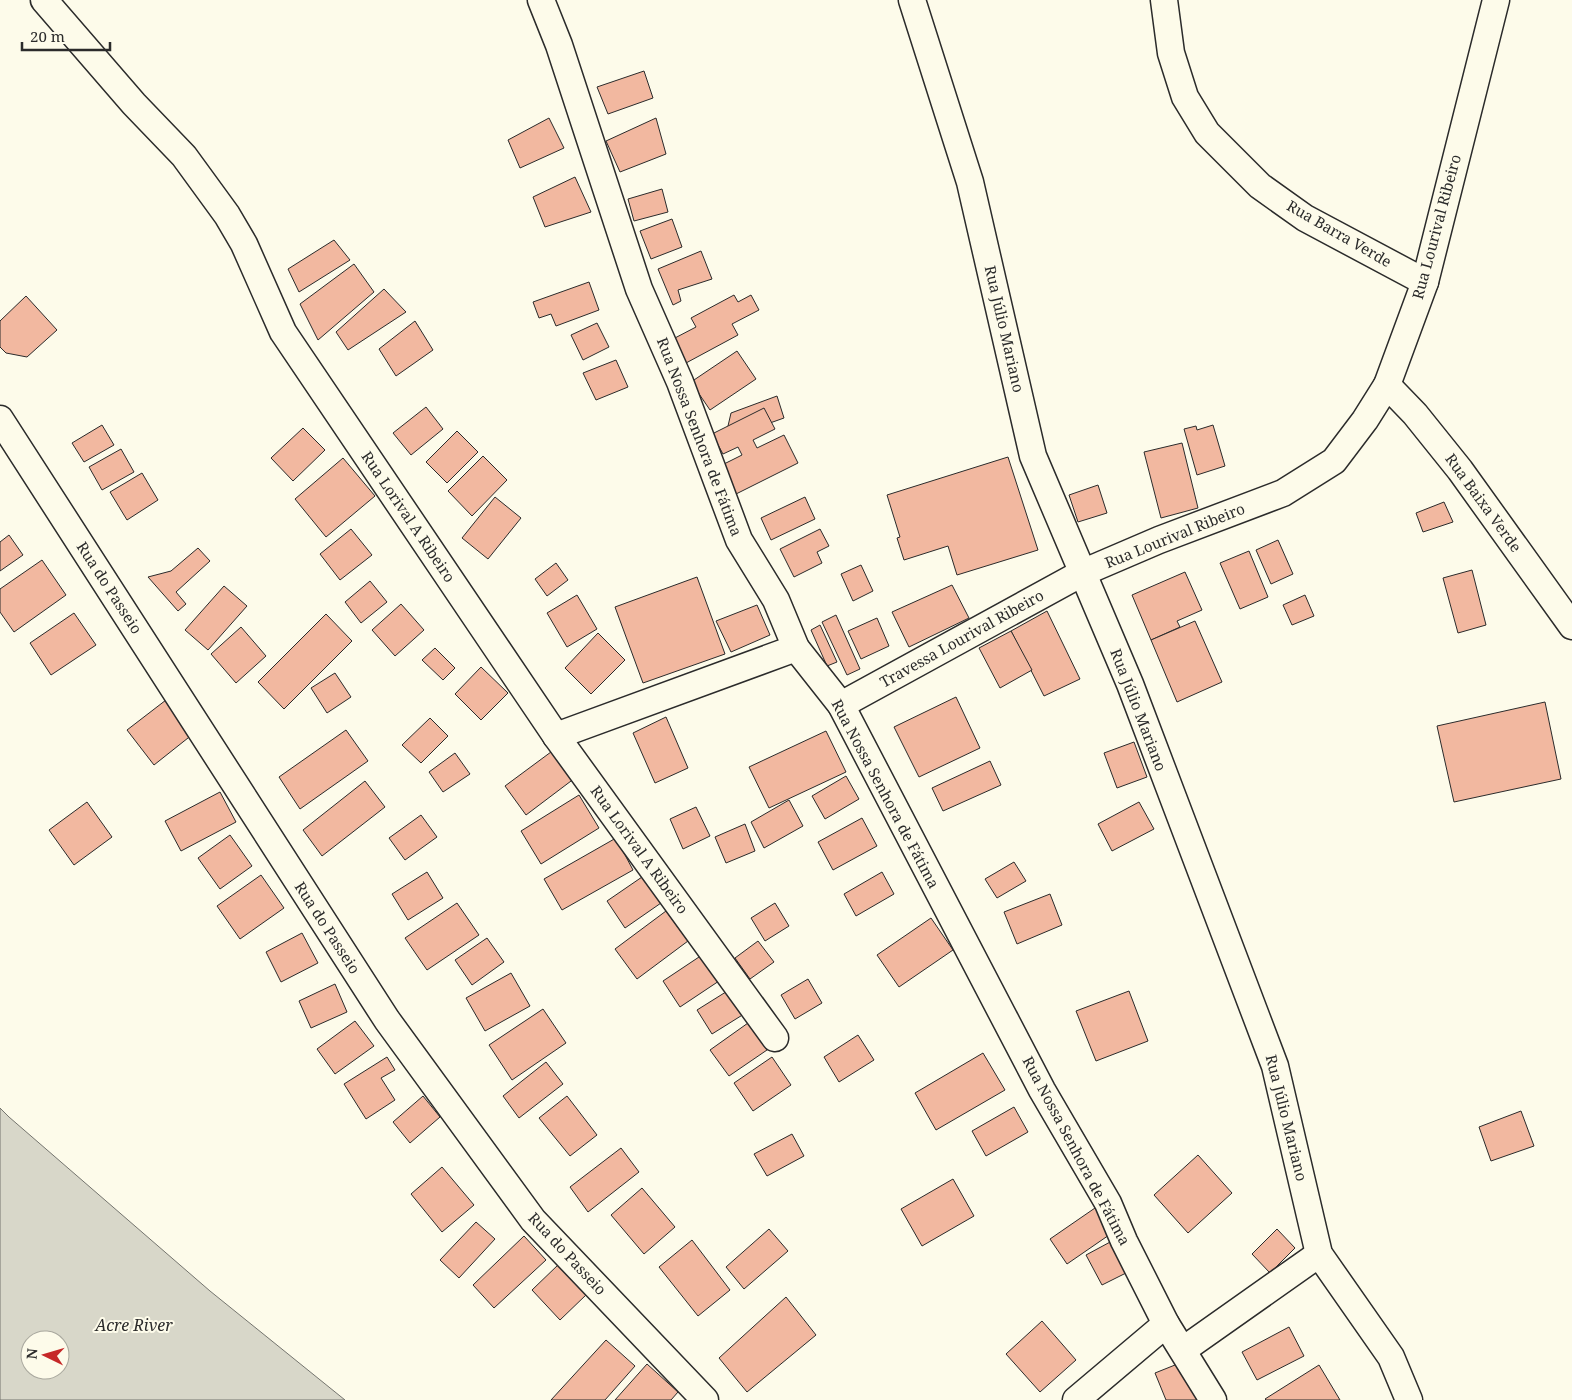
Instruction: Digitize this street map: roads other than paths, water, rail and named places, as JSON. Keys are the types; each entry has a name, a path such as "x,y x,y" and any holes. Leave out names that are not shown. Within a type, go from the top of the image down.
{"street":[{"name":"Rua Lorival A Ribeiro","path":"44,0 134,104 184,156 227,215 244,244 283,332 556,736 775,1038"},
{"name":"Rua Nossa Senhora de Fátima","path":"541,0 559,45 639,290 680,382 739,540 776,600 796,648 841,705 1042,1090 1108,1203 1124,1241 1166,1324 1213,1400"},
{"name":"Rua Júlio Mariano","path":"912,0 970,182 1033,456 1130,684 1275,1066 1319,1254 1391,1357 1409,1400"},
{"name":"Rua Barra Verde","path":"1164,0 1171,53 1185,96 1207,133 1260,186 1305,218 1425,282"},
{"name":"Rua Lourival Ribeiro","path":"1082,573 1159,540 1283,493 1334,461 1365,420 1386,385 1425,282 1496,0"},
{"name":"Rua Baixa Verde","path":"1386,385 1415,414 1455,463 1572,626"},
{"name":"Rua do Passeio","path":"0,418 386,1020 533,1220 705,1400"},
{"name":"Travessa Lourival Ribeiro","path":"841,705 1082,573"},
{"path":"556,736 796,648"},
{"path":"1183,1350 1319,1254"},
{"path":"1076,1400 1166,1324"}],"water":[{"name":"Acre River","path":"0,1108 210,1291 345,1400 0,1400"}]}
